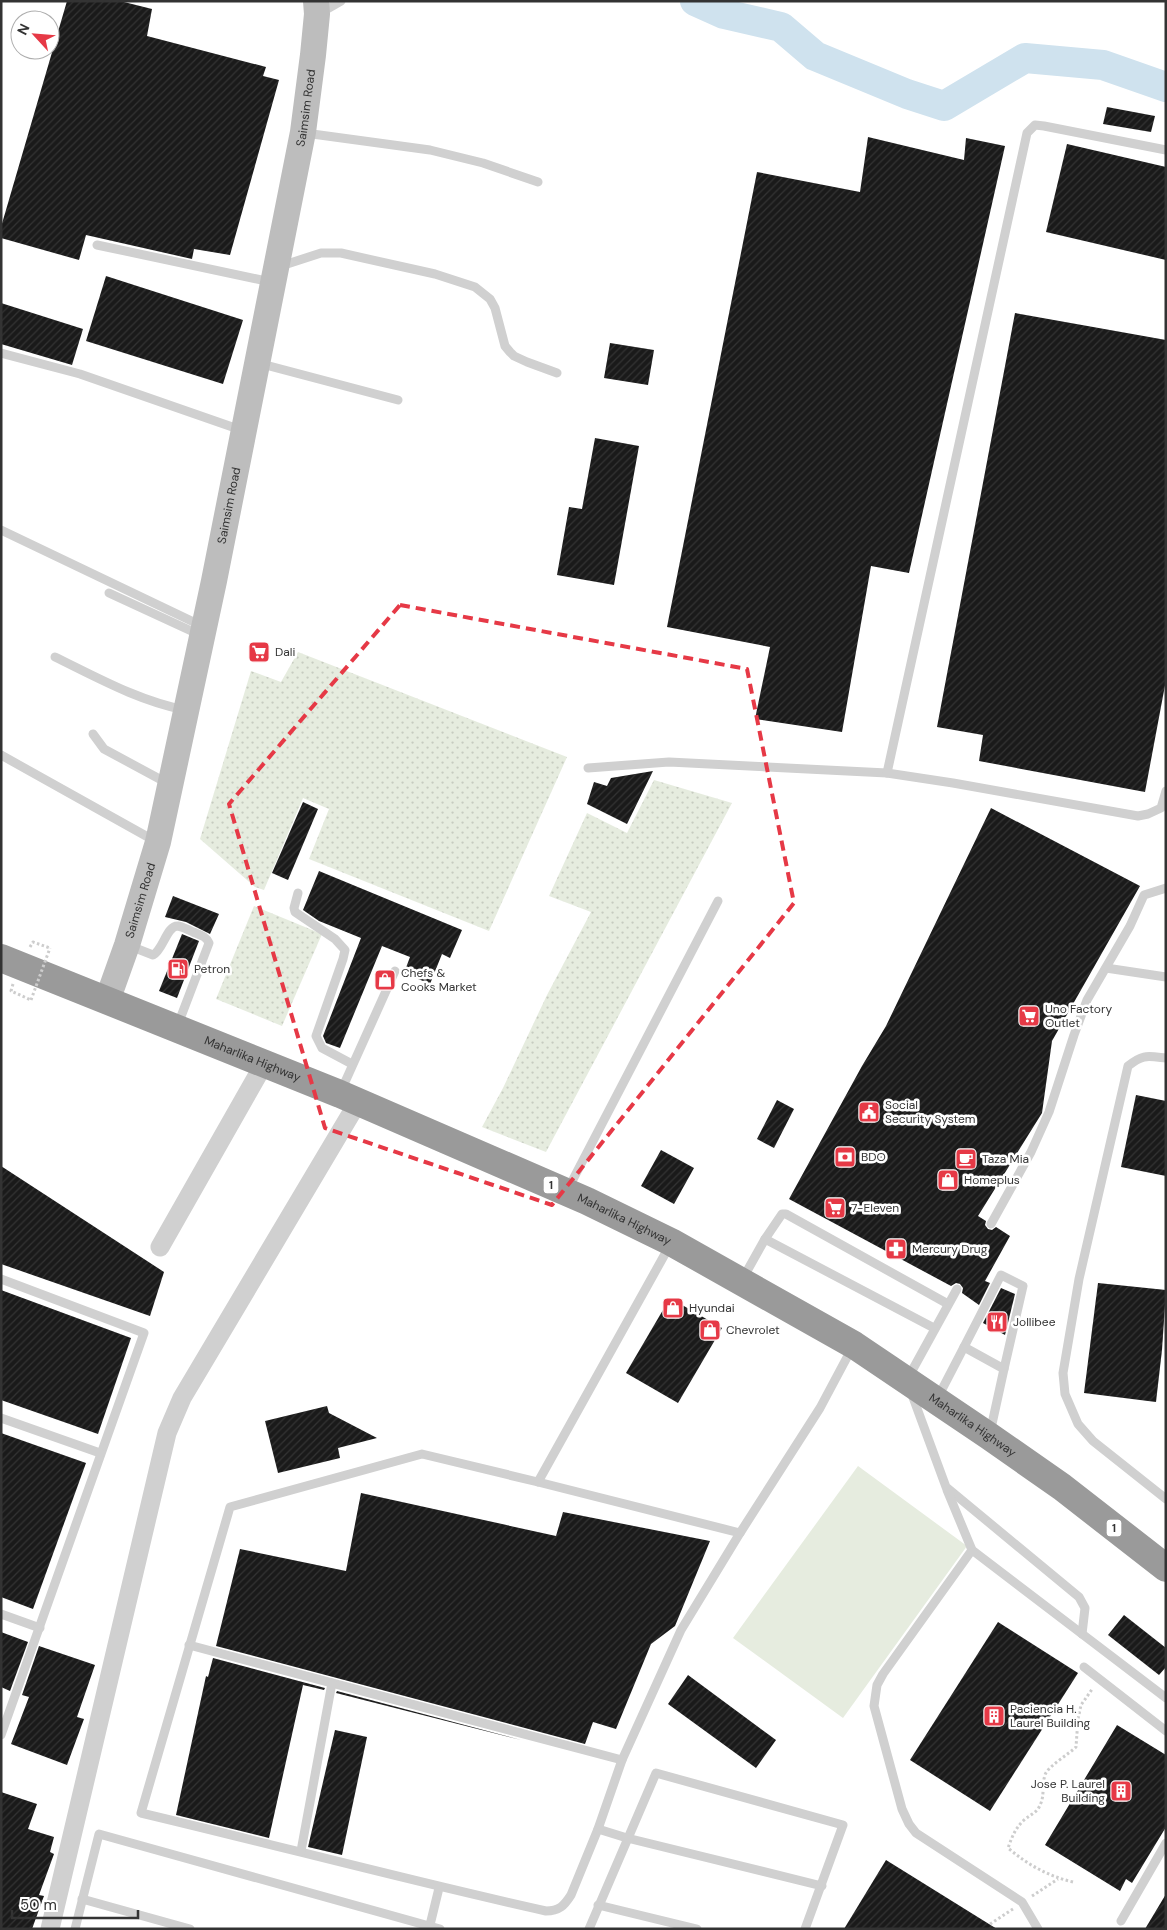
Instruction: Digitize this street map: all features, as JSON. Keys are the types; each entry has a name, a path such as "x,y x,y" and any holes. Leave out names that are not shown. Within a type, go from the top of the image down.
{"highway":[{"name":"Maharlika Highway","path":"1,958 349,1098 566,1192 671,1242 854,1345 1062,1487 1166,1568"}],"street":[{"name":"Saimsim Road","path":"107,1002 127,945 158,842 203,631 303,132 317,8"},
{"path":"160,1247 264,1064"},
{"path":"50,1929 167,1432 182,1398 349,1098"}],"lane":[{"path":"317,8 342,1"},
{"path":"887,773 1027,133 1034,125 1044,126 1166,150"},
{"path":"303,132 430,150 483,164 538,182"},
{"path":"97,245 274,275 321,254 341,252 435,274 475,287 484,293 495,308 505,346 510,352 527,362 557,373"},
{"path":"1,354 80,374 244,431"},
{"path":"258,362 398,400"},
{"path":"1,530 203,631"},
{"path":"109,593 203,631"},
{"path":"55,657 131,694 168,707 186,710"},
{"path":"93,734 104,749 170,785"},
{"path":"2,757 158,842"},
{"path":"588,768 670,762 887,773 1138,816 1148,814 1160,808 1166,791"},
{"path":"991,1224 1031,1152 1048,1112 1087,1000 1130,926 1144,895 1166,888"},
{"path":"298,893 294,908 295,912 336,939 345,950 316,1036 322,1048 352,1064"},
{"path":"566,1192 718,901"},
{"path":"127,945 153,955 158,952 169,931 173,927 179,926 206,938 209,943 176,1029"},
{"path":"1106,968 1166,977"},
{"path":"349,1098 352,1064 395,971"},
{"path":"1166,1058 1146,1056 1137,1058 1128,1066 1079,1279 1063,1373 1065,1394 1078,1424 1093,1441 1166,1499"},
{"path":"742,1281 782,1214 786,1214 948,1304"},
{"path":"765,1240 934,1328"},
{"path":"538,1482 671,1242"},
{"path":"937,1400 1001,1275 1023,1286 989,1436"},
{"path":"1,1279 144,1334 1,1735"},
{"path":"957,1289 906,1380 972,1550 1166,1698"},
{"path":"740,1534 422,1454 230,1507 141,1813 301,1851 439,1888 546,1912 557,1911 566,1904 571,1895 598,1829 622,1760 681,1630 820,1408 854,1345"},
{"path":"964,1346 1004,1369"},
{"path":"1,1418 100,1453"},
{"path":"946,1487 1079,1597 1084,1608 1082,1634"},
{"path":"972,1550 883,1674 877,1685 874,1706 902,1809 909,1824 916,1833 1022,1902 1038,1929"},
{"path":"1,1614 40,1628"},
{"path":"190,1645 622,1760"},
{"path":"1084,1667 1166,1731"},
{"path":"301,1851 332,1683"},
{"path":"1154,1689 1166,1689"},
{"path":"589,1929 656,1773 843,1825 805,1929"},
{"path":"598,1829 627,1838 822,1886"},
{"path":"75,1929 98,1834 440,1929"},
{"path":"1121,1921 1166,1843"},
{"path":"429,1927 439,1888"},
{"path":"82,1898 190,1929"},
{"path":"598,1905 697,1929"}],"path":[{"path":"31,1000 50,948"},
{"path":"1074,1882 1035,1868 1008,1848 1013,1832 1024,1820 1036,1812 1043,1800 1045,1774 1053,1765 1067,1756 1076,1747 1078,1719 1082,1705 1099,1679"}],"highlighted area":[{"path":"400,605 747,669 794,903 552,1205 325,1128 229,804"}],"shaded area":[{"path":"298,652 567,757 489,931 309,859 329,809 303,798 264,890 255,887 200,839 251,671 281,682"},
{"path":"654,780 732,803 546,1152 482,1127 503,1088 547,995 591,912 549,896 587,813 627,833"},
{"path":"254,906 322,934 282,1026 216,999"},
{"path":"858,1466 967,1546 843,1718 733,1638"}],"building":[{"path":"67,1 120,1 152,9 147,36 266,67 263,76 279,80 230,255 194,249 192,259 86,235 79,260 1,238 1,227 50,60 60,60 60,25"},
{"path":"1107,107 1155,116 1151,132 1103,124"},
{"path":"868,137 964,160 966,138 1005,146 909,573 871,566 842,732 755,719 770,647 667,627 757,172 860,192"},
{"path":"1067,144 1166,167 1166,260 1046,232"},
{"path":"106,276 243,320 223,384 86,341"},
{"path":"1,303 83,329 72,365 1,344"},
{"path":"1015,313 1166,340 1166,680 1145,792 979,761 983,735 937,727"},
{"path":"610,343 654,350 648,385 604,378"},
{"path":"595,438 639,446 614,585 557,575 569,507 582,509"},
{"path":"653,771 627,824 587,804 594,782 607,786 611,778"},
{"path":"303,802 318,809 288,880 272,873"},
{"path":"991,808 1140,886 1052,1041 1042,1113 978,1216 986,1221 985,1225 988,1229 992,1230 996,1227 1010,1236 985,1281 990,1283 979,1305 962,1293 963,1288 960,1284 956,1283 951,1286 789,1199 886,1026"},
{"path":"319,871 462,930 450,958 442,954 430,984 404,973 410,957 382,946 340,1048 326,1043 323,1036 361,938 319,921 303,910"},
{"path":"173,896 219,914 210,934 186,922 165,917"},
{"name":"Petron","path":"182,934 199,941 177,998 159,991"},
{"path":"1136,1095 1166,1101 1166,1176 1121,1167"},
{"path":"777,1100 794,1109 774,1148 757,1139"},
{"path":"661,1150 694,1168 674,1204 641,1186"},
{"path":"1,1166 164,1272 150,1316 1,1264"},
{"path":"1098,1283 1166,1290 1156,1402 1084,1393"},
{"path":"1001,1288 1015,1294 1005,1335 983,1323"},
{"path":"1,1290 131,1338 98,1434 1,1400"},
{"path":"670,1298 722,1328 678,1403 626,1373"},
{"path":"327,1406 329,1413 377,1438 338,1448 340,1458 278,1473 265,1421"},
{"path":"1,1433 86,1463 33,1609 1,1597"},
{"path":"361,1493 556,1536 563,1512 710,1541 675,1626 651,1644 616,1729 593,1722 585,1744 216,1646 240,1549 346,1571"},
{"path":"1124,1615 1166,1648 1166,1667 1159,1675 1108,1635"},
{"name":"Paciencia H. Laurel Building","path":"998,1622 1078,1673 990,1811 910,1760"},
{"path":"1,1632 28,1642 10,1691 1,1687"},
{"path":"39,1646 95,1665 77,1717 84,1719 67,1765 11,1744 29,1697 22,1695"},
{"path":"213,1658 325,1688 324,1690 303,1685 269,1838 176,1815 206,1676 208,1677"},
{"path":"688,1675 776,1740 756,1768 668,1704"},
{"path":"337,1691 521,1740 336,1693"},
{"name":"Jose P. Laurel Building","path":"1117,1725 1166,1755 1166,1827 1132,1883 1126,1879 1120,1891 1045,1845"},
{"path":"335,1730 367,1737 342,1855 308,1847"},
{"path":"1,1792 37,1804 28,1829 54,1837 50,1852 54,1854 39,1895 44,1896 32,1929 1,1929"},
{"path":"886,1860 997,1929 844,1929"},
{"path":"1166,1894 1166,1929 1145,1929"}],"waterway":[{"path":"695,1 724,14 781,27 815,56 907,94 944,106 1025,58 1103,65 1166,87"}],"place":[{"name":"Dali","path":"259,652"},
{"name":"Petron","path":"178,969"},
{"name":"Chefs & Cooks Market","path":"385,980"},
{"name":"Uno Factory Outlet","path":"1029,1016"},
{"name":"Social Security System","path":"869,1112"},
{"name":"BDO","path":"845,1157"},
{"name":"Taza Mia","path":"966,1159"},
{"name":"Homeplus","path":"948,1180"},
{"name":"7-Eleven","path":"835,1208"},
{"name":"Mercury Drug","path":"896,1249"},
{"name":"Hyundai","path":"673,1308"},
{"name":"Jollibee","path":"997,1322"},
{"name":"Chevrolet","path":"710,1330"},
{"name":"Paciencia H. Laurel Building","path":"994,1716"},
{"name":"Jose P. Laurel Building","path":"1121,1791"}]}
